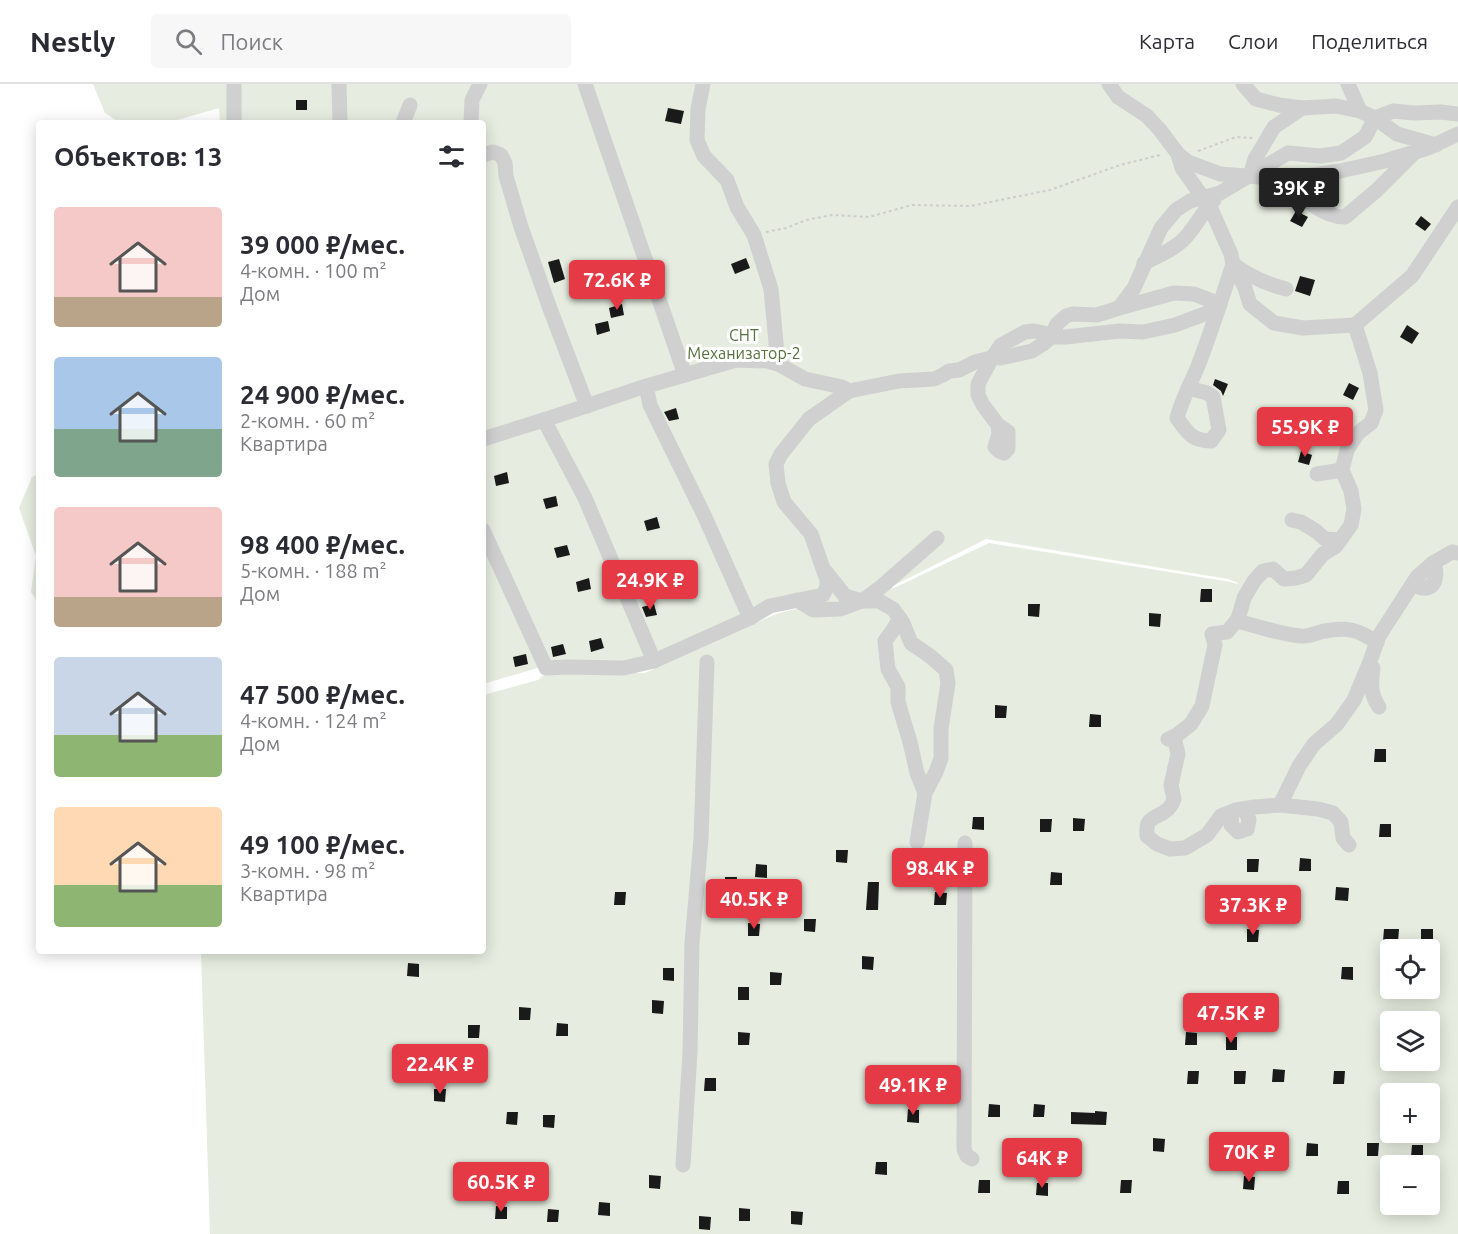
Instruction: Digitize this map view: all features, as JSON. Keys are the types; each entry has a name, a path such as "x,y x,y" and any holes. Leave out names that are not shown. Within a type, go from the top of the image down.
{"street":[{"path":"234,84 234,120"},
{"path":"339,84 340,120"},
{"path":"471,120 472,100 480,84"},
{"path":"585,84 685,375"},
{"path":"704,84 698,109 697,140 704,156 727,180 737,207 754,235 771,289 778,364"},
{"path":"1109,84 1118,98 1147,116 1178,154 1188,162 1220,174 1286,179 1340,171 1414,153 1458,134"},
{"path":"1243,84 1256,99 1302,108 1336,106 1360,111 1375,118 1397,134 1436,145"},
{"path":"1348,84 1360,111"},
{"path":"404,120 410,105"},
{"path":"1250,176 1255,159 1274,127 1302,108"},
{"path":"1119,308 1134,288 1161,228 1176,210 1190,201 1206,201 1288,153 1320,156 1341,153 1365,137 1375,118 1393,111 1458,114"},
{"path":"486,154 493,152 501,155 506,163 506,176 521,228 587,406"},
{"path":"1286,179 1305,199 1320,210 1334,217 1345,217 1377,190 1414,153"},
{"path":"1178,154 1182,168 1206,201 1221,230 1250,304 1274,323 1303,328 1354,325 1412,276 1458,207"},
{"path":"1144,263 1184,239 1206,201"},
{"path":"1233,264 1244,273 1272,286 1286,289"},
{"path":"1188,388 1233,264"},
{"path":"486,537 546,668 624,668 654,661 750,618 770,606 823,595 827,587 826,580 811,534 784,502 778,483 776,464 785,448 808,419 849,391 899,381 934,379 975,362 1032,351 1051,337 1057,324 1072,314 1097,315 1174,293 1194,294 1219,306"},
{"path":"1051,337 1120,331 1143,332 1175,325 1219,306"},
{"path":"1349,845 1342,838 1341,822 1333,813 1280,805 1221,816 1207,835 1185,848 1170,849 1157,844 1147,836 1146,828 1149,820 1169,808 1174,800 1171,785 1178,754 1171,738 1191,724 1202,706 1215,645 1212,634 1227,632 1238,619 1244,598 1263,571 1273,569 1284,579 1306,575 1323,554 1336,546 1351,525 1354,509 1351,491 1342,470 1347,450 1358,433 1371,423 1376,410 1370,373 1354,325"},
{"path":"992,358 978,384 978,395 998,425"},
{"path":"486,435 544,420 646,386 736,360 766,361 778,364 805,379 842,387 849,391"},
{"path":"646,386 650,405 704,515 750,618"},
{"path":"544,420 585,498 654,661"},
{"path":"1317,474 1342,470"},
{"path":"1292,520 1301,522 1325,539 1340,540"},
{"path":"797,600 813,610 840,609 861,601 881,587 936,538"},
{"path":"1280,805 1299,766 1314,744 1337,724 1354,700 1379,636 1417,578 1433,563 1452,552 1458,553"},
{"path":"822,567 845,596 861,601 879,601 893,609 903,623 911,643 946,670 948,683 941,729 941,758 925,793 917,842"},
{"path":"900,618 885,641 888,669 898,687 898,702 917,773 925,793"},
{"path":"1236,621 1283,634 1305,637 1324,631 1344,629 1364,633 1375,648 1371,685 1374,700 1379,707"},
{"path":"683,1166 690,1052 692,944 701,839 707,662"},
{"path":"966,843 964,1149 967,1156 972,1159"}],"path":[{"path":"754,235 832,215 869,217 912,205 971,206 1050,190 1120,165 1163,154 1193,153 1236,137 1267,139"}],"green space":[{"name":"СНТ Механизатор-2","path":"93,84 1458,84 1458,1234 210,1234 201,954 486,954 486,694 538,680 548,671 645,673 776,614 827,601 770,604 642,662 561,661 486,683 486,120 220,120 219,108 177,120 116,120 105,113","holes":["986,539 1228,579 1238,583 989,543 894,588 877,590 893,586"]},
{"path":"36,475 36,556 19,508 32,477"},
{"path":"36,556 36,600 31,592"}],"building":[{"path":"296,100 307,100 307,110 296,110"},
{"path":"668,108 684,111 681,124 665,121"},
{"path":"1296,211 1308,217 1302,227 1290,221"},
{"path":"1421,216 1431,224 1425,231 1415,224"},
{"path":"746,258 750,268 735,274 731,264"},
{"path":"559,259 565,279 554,283 548,262"},
{"path":"1300,276 1315,280 1310,296 1295,291"},
{"path":"622,304 624,315 611,318 609,308"},
{"path":"608,321 610,331 597,335 595,324"},
{"path":"1407,325 1419,333 1412,344 1400,337"},
{"path":"1215,379 1228,384 1223,396 1221,391 1213,385"},
{"path":"1349,383 1359,388 1353,400 1343,395"},
{"path":"676,408 679,419 669,421 664,412"},
{"path":"1301,451 1312,455 1309,465 1298,462"},
{"path":"507,472 509,483 496,486 494,476"},
{"path":"556,496 558,506 546,509 543,499"},
{"path":"657,517 660,528 647,531 644,521"},
{"path":"567,545 570,555 557,558 554,548"},
{"path":"589,578 591,589 578,592 576,582"},
{"path":"1201,589 1212,589 1212,602 1200,602"},
{"path":"654,604 657,615 646,617 642,607"},
{"path":"1028,604 1040,604 1039,617 1028,616"},
{"path":"1149,613 1161,614 1160,627 1149,626"},
{"path":"601,638 604,648 591,652 589,641"},
{"path":"563,644 566,654 553,657 551,647"},
{"path":"526,654 528,664 515,667 513,657"},
{"path":"995,705 1007,706 1006,718 995,718"},
{"path":"1090,714 1101,715 1101,727 1089,727"},
{"path":"1375,749 1386,749 1386,762 1374,762"},
{"path":"973,817 984,817 984,830 972,829"},
{"path":"1073,818 1085,819 1084,831 1073,831"},
{"path":"1040,819 1052,819 1051,832 1040,832"},
{"path":"1380,824 1391,824 1391,837 1379,837"},
{"path":"836,850 848,850 847,863 836,862"},
{"path":"1300,858 1311,859 1311,871 1299,871"},
{"path":"1247,859 1259,859 1258,872 1247,872"},
{"path":"756,864 767,865 767,878 755,877"},
{"path":"1051,872 1062,873 1062,885 1050,885"},
{"path":"725,877 737,877 736,890 725,889"},
{"path":"868,882 879,882 878,910 866,910"},
{"path":"1336,887 1349,888 1348,901 1335,900"},
{"path":"615,892 626,892 625,905 614,905"},
{"path":"935,892 947,893 946,905 934,905"},
{"path":"1261,904 1272,905 1272,917 1260,917"},
{"path":"804,919 816,919 815,932 804,931"},
{"path":"748,923 760,924 759,936 748,936"},
{"path":"1247,929 1259,930 1258,942 1247,942"},
{"path":"1384,929 1399,929 1398,939 1383,939"},
{"path":"1421,929 1433,929 1433,939 1421,939"},
{"path":"862,956 874,957 873,970 862,969"},
{"path":"408,963 419,964 419,977 407,976"},
{"path":"1342,967 1353,967 1353,980 1341,979"},
{"path":"663,968 674,968 674,981 663,980"},
{"path":"770,972 782,973 781,985 770,985"},
{"path":"738,987 749,987 749,1000 738,1000"},
{"path":"652,1000 664,1001 663,1014 652,1013"},
{"path":"519,1007 531,1008 530,1020 519,1020"},
{"path":"557,1023 568,1024 568,1036 556,1036"},
{"path":"468,1025 480,1025 479,1038 468,1038"},
{"path":"738,1032 750,1033 749,1045 738,1045"},
{"path":"1186,1032 1197,1033 1197,1045 1185,1045"},
{"path":"1226,1037 1237,1037 1237,1050 1226,1050"},
{"path":"1273,1069 1285,1070 1284,1082 1272,1082"},
{"path":"1188,1071 1199,1071 1198,1084 1187,1084"},
{"path":"1234,1071 1246,1071 1245,1084 1234,1084"},
{"path":"1334,1071 1345,1071 1344,1084 1333,1084"},
{"path":"705,1078 716,1078 716,1091 704,1091"},
{"path":"896,1088 908,1089 907,1101 896,1101"},
{"path":"434,1089 446,1089 445,1102 434,1101"},
{"path":"989,1104 1000,1105 1000,1117 988,1117"},
{"path":"1034,1104 1045,1105 1044,1117 1033,1117"},
{"path":"908,1109 919,1110 919,1123 907,1122"},
{"path":"1095,1111 1107,1112 1106,1125 1071,1124 1071,1112 1095,1113"},
{"path":"507,1112 518,1112 517,1125 506,1124"},
{"path":"543,1115 555,1115 554,1128 543,1127"},
{"path":"1153,1138 1165,1139 1164,1152 1153,1151"},
{"path":"1307,1143 1318,1144 1318,1156 1306,1156"},
{"path":"1367,1143 1379,1143 1378,1156 1367,1156"},
{"path":"1412,1145 1423,1145 1423,1155 1411,1155"},
{"path":"876,1162 887,1162 887,1175 875,1174"},
{"path":"649,1175 661,1176 660,1189 649,1188"},
{"path":"1244,1176 1255,1177 1254,1190 1243,1189"},
{"path":"979,1180 990,1180 990,1193 978,1193"},
{"path":"1121,1180 1132,1180 1131,1193 1120,1193"},
{"path":"1338,1181 1349,1181 1349,1194 1337,1194"},
{"path":"1037,1183 1048,1183 1048,1196 1036,1195"},
{"path":"599,1202 610,1203 610,1216 598,1215"},
{"path":"496,1206 507,1207 507,1219 495,1219"},
{"path":"739,1208 750,1209 750,1221 739,1221"},
{"path":"548,1209 559,1210 558,1222 547,1222"},
{"path":"791,1211 803,1212 802,1225 791,1224"},
{"path":"699,1216 711,1217 710,1230 699,1229"}]}
